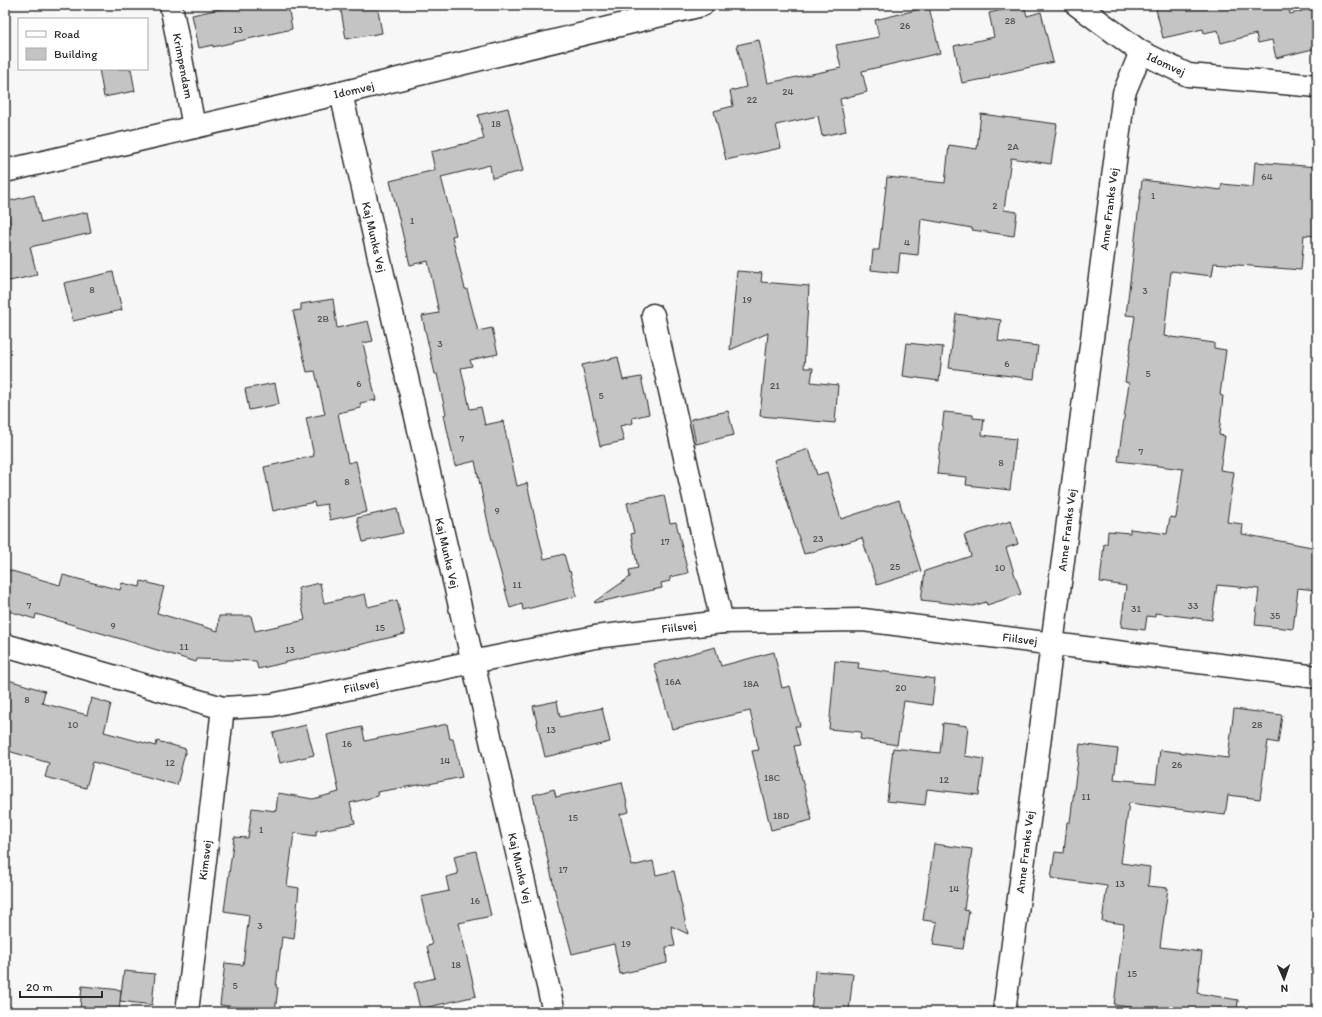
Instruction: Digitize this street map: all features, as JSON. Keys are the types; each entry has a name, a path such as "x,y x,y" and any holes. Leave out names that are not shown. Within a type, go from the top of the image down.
{"street":[{"name":"Krimpendam","path":"171,5 194,127"},
{"name":"Idomvej","path":"5,171 341,93 702,5"},
{"name":"Idomvej","path":"1077,5 1141,52 1188,75 1317,86"},
{"name":"Anne Franks Vej","path":"1004,1012 1124,93 1141,52"},
{"name":"Kaj Munks Vej","path":"341,93 554,1012"},
{"path":"653,315 722,622"},
{"name":"Fiilsvej","path":"5,645 223,708 272,705 595,637 722,622 863,620 1317,677"},
{"name":"Kimsvej","path":"187,1012 223,708"}],"building":[{"path":"238,5 288,5 292,29 213,47 213,45 199,48 192,15"},
{"path":"340,5 377,5 382,33 346,39"},
{"path":"1024,5 1027,16 1041,12 1053,62 990,76 990,78 962,83 954,46 994,37 989,13"},
{"path":"1155,5 1288,5 1290,14 1317,7 1317,48 1276,58 1272,40 1258,43 1256,34 1221,43 1218,30 1204,33 1203,29 1163,38"},
{"path":"929,7 940,53 862,71 867,92 840,99 846,131 822,136 818,116 776,125 781,148 726,160 714,111 733,106 730,91 746,87 737,45 759,40 768,83 841,68 836,45 879,37 875,20"},
{"path":"99,70 131,70 135,91 104,97"},
{"path":"508,108 523,171 492,178 490,165 441,177 456,235 452,236 465,289 467,289 478,331 492,328 498,354 470,360 472,366 461,368 470,409 481,407 485,425 503,421 517,486 527,483 544,559 564,554 577,596 523,610 522,604 510,608 490,532 475,461 455,466 444,415 446,414 422,316 439,313 428,261 410,265 390,181 435,170 431,152 484,139 478,115"},
{"path":"981,114 1057,124 1051,164 1011,158 1004,210 1017,212 1014,236 972,230 972,228 921,219 918,255 900,253 898,273 871,270 873,250 879,250 887,177 945,183 949,145 977,149"},
{"path":"1255,162 1317,167 1317,236 1304,235 1301,270 1214,263 1212,276 1171,271 1164,336 1214,343 1214,348 1226,350 1220,395 1223,396 1219,435 1225,436 1220,470 1234,472 1227,522 1243,524 1242,534 1317,548 1315,590 1298,588 1293,629 1255,625 1259,589 1217,585 1212,620 1155,613 1155,617 1147,616 1145,630 1121,627 1126,586 1100,582 1104,544 1107,544 1108,531 1130,533 1130,529 1167,534 1170,517 1176,518 1183,469 1118,461 1129,383 1125,382 1135,316 1126,315 1142,180 1221,190 1222,184 1253,187"},
{"path":"34,195 41,223 87,212 91,233 30,247 37,275 5,282 5,229 11,227 5,202"},
{"path":"737,271 762,273 761,282 809,286 804,368 813,368 811,382 838,385 835,423 760,416 768,333 730,350"},
{"path":"113,272 122,310 73,321 64,283"},
{"path":"333,299 337,328 368,321 373,341 363,343 376,400 360,403 361,408 338,413 348,463 356,461 367,512 330,520 327,504 315,506 314,502 273,511 264,467 314,456 306,418 325,414 315,371 307,372 293,311 301,310 301,304"},
{"path":"956,314 1001,320 998,341 1038,346 1034,379 949,368"},
{"path":"907,343 943,347 939,381 903,376"},
{"path":"618,357 623,380 641,377 649,414 632,418 633,423 620,426 624,441 600,446 582,365"},
{"path":"275,383 279,404 249,410 245,389"},
{"path":"728,411 734,435 696,444 691,419"},
{"path":"944,412 973,415 973,418 984,419 982,435 1016,439 1010,490 966,485 967,477 937,474"},
{"path":"809,449 817,475 827,472 841,519 899,500 921,571 877,585 862,538 804,554 774,460"},
{"path":"664,495 670,523 676,522 688,573 670,577 670,581 661,583 662,588 595,603 594,602 630,577 629,570 638,568 631,534 634,533 627,503"},
{"path":"397,509 403,533 363,542 357,518"},
{"path":"1011,521 1018,544 1006,548 1021,594 987,605 986,602 973,606 921,600 925,571 971,556 964,535"},
{"path":"5,569 60,585 63,575 120,590 122,583 140,587 141,581 164,587 157,613 218,631 219,616 251,616 255,631 305,620 298,588 320,583 324,603 365,594 368,607 397,600 405,634 258,669 256,661 197,659 196,662 36,614 35,619 5,610"},
{"path":"715,647 721,666 774,652 782,688 790,686 800,726 795,726 800,745 794,746 812,820 771,830 752,751 759,750 750,711 672,729 654,664"},
{"path":"835,661 859,663 858,668 935,679 932,705 904,701 897,745 860,739 861,732 829,729"},
{"path":"5,679 45,691 42,703 87,715 91,698 111,704 104,732 156,746 157,741 186,749 177,785 93,762 86,788 45,777 49,763 5,750"},
{"path":"557,701 560,717 602,708 610,742 545,757 533,706"},
{"path":"1234,709 1282,715 1278,743 1268,741 1260,799 1228,795 1225,815 1129,803 1121,863 1150,867 1148,886 1168,888 1160,947 1202,952 1197,993 1238,1000 1237,1012 1169,1012 1114,1005 1124,924 1102,921 1107,886 1051,878 1055,852 1064,853 1067,822 1070,822 1080,744 1118,749 1114,779 1156,783 1160,750 1228,758"},
{"path":"943,723 968,726 965,756 984,759 979,795 927,789 925,805 887,801 893,748 940,753"},
{"path":"447,724 450,739 453,739 462,777 424,785 377,792 378,796 350,803 355,823 316,831 316,836 294,833 287,886 299,888 294,939 282,937 276,987 278,988 275,1012 244,1012 244,1008 220,1005 225,963 243,965 249,915 224,911 234,837 248,838 252,808 276,811 278,793 313,799 339,792 327,735 362,727 365,741"},
{"path":"306,725 314,755 280,763 273,733"},
{"path":"622,782 629,812 620,814 632,866 653,861 656,875 674,871 688,934 671,926 675,946 666,947 667,963 620,974 614,944 572,954 560,913 533,795 554,789 556,797"},
{"path":"934,844 972,849 964,910 969,911 963,949 933,945 937,922 923,920"},
{"path":"476,851 491,916 459,923 476,996 420,1009 414,983 435,978 427,946 432,945 421,897 449,891 446,877 458,874 454,856"},
{"path":"124,971 155,974 152,1005 120,1001"},
{"path":"815,971 853,974 849,1012 811,1012"},
{"path":"82,986 121,990 119,1012 80,1009"}]}
